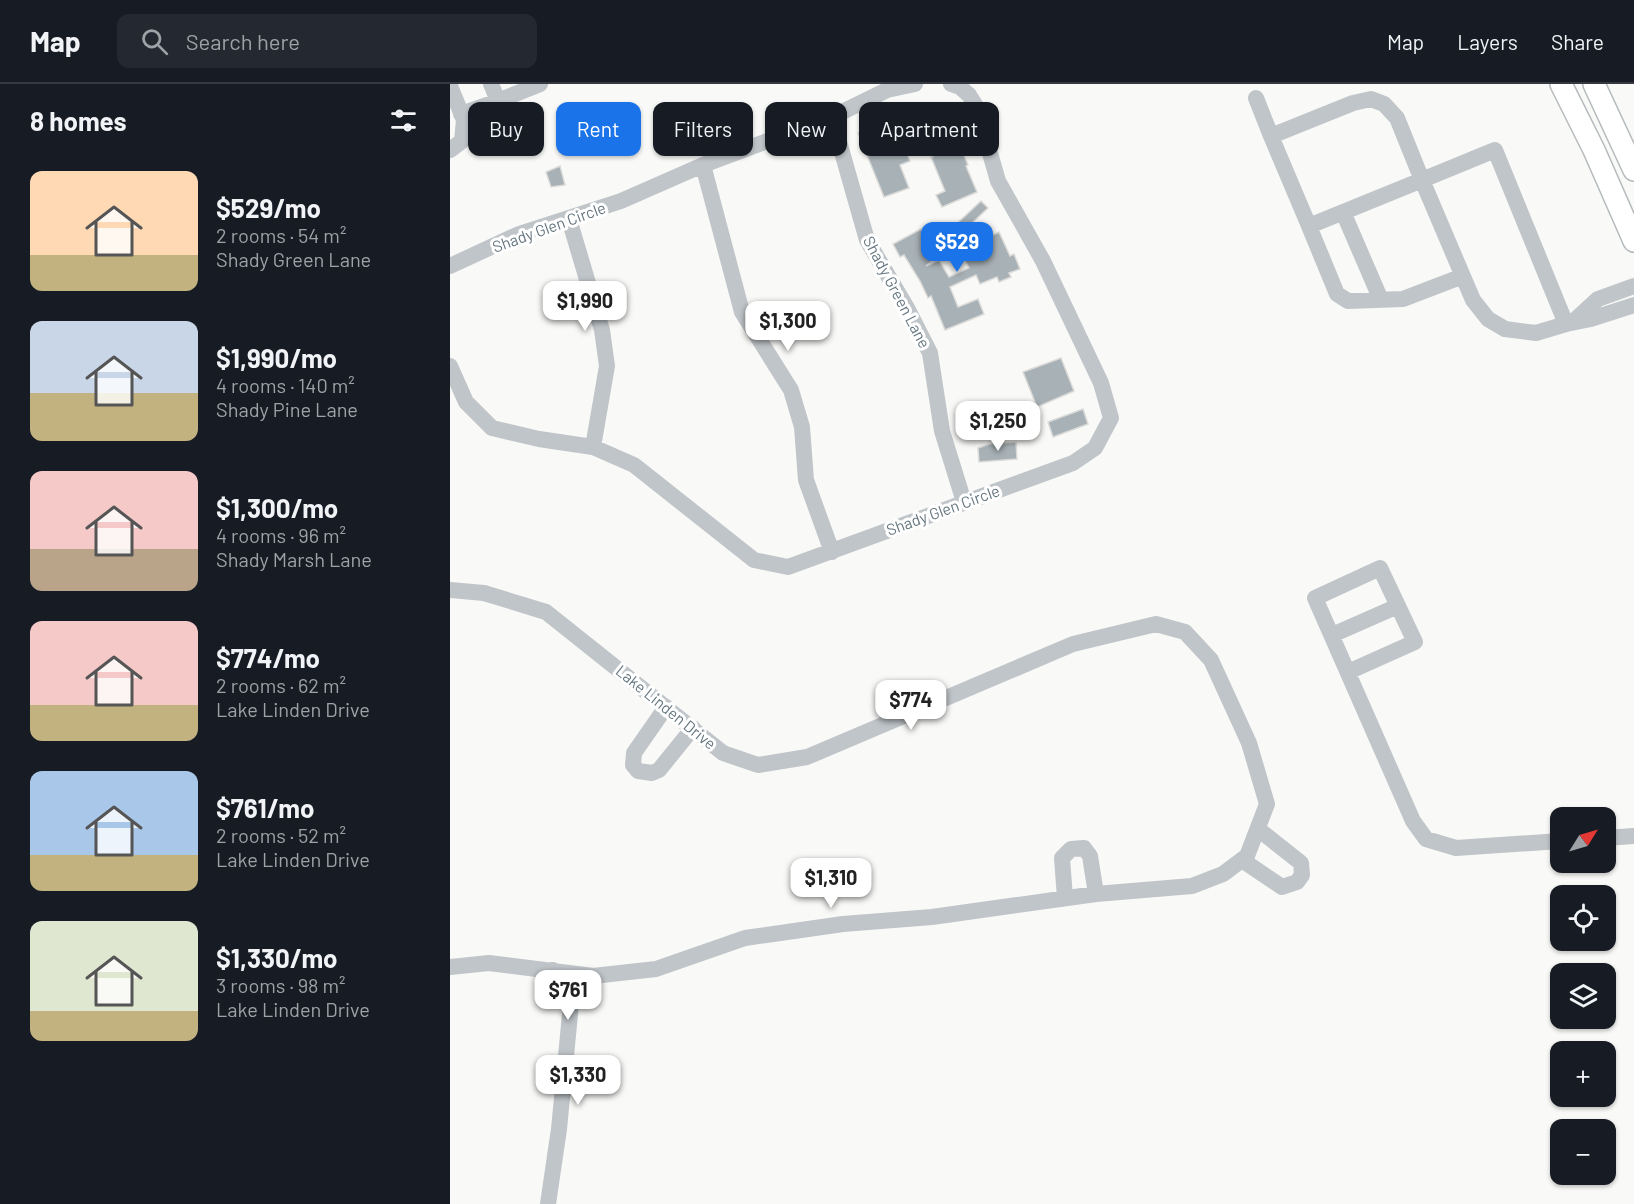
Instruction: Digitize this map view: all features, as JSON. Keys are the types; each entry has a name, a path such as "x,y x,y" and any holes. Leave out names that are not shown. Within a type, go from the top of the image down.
{"main road":[{"path":"1561,84 1603,169 1634,241"},
{"path":"1594,84 1634,170"}],"street":[{"path":"491,84 498,100"},
{"name":"Shady Glen Circle","path":"847,109 886,87 915,84"},
{"name":"Shady Glen Circle","path":"450,366 466,402 492,428 539,439 593,447 634,465 754,560 788,567 1073,463 1095,448 1111,418 1101,383 1043,261 998,181 977,108 969,94 951,84"},
{"path":"461,114 535,85"},
{"path":"450,86 464,120 462,141 450,150"},
{"path":"1256,98 1337,294 1348,301 1403,299 1463,276"},
{"path":"1271,136 1353,103 1371,99 1384,104 1397,118 1473,300 1488,319 1505,329 1536,333 1634,305"},
{"name":"Shady Glen Circle","path":"450,266 519,234 621,201 703,165 765,142"},
{"path":"1309,226 1494,150 1570,323"},
{"name":"Shady Green Lane","path":"843,156 867,240 907,308 930,353 942,431 964,502"},
{"path":"703,165 742,312 791,390 802,427 806,480 832,552"},
{"path":"1343,212 1381,300"},
{"path":"569,219 602,330 607,366 593,447"},
{"path":"1570,323 1598,299 1634,286"},
{"path":"1348,672 1415,642 1380,568 1315,598 1413,821 1426,839 1456,848 1550,842"},
{"name":"Lake Linden Drive","path":"450,590 484,593 546,612 723,753 758,765 807,758 1073,644 1156,624 1185,632 1211,660 1249,742 1268,804 1247,856 1223,874 1192,886 1096,894 932,917 843,924 745,938 656,969 593,976 489,963 450,967"},
{"path":"1332,635 1398,606"},
{"path":"666,707 634,753 633,765 638,771 652,773 659,770 693,729"},
{"path":"1242,860 1282,887 1297,882 1302,875 1301,863 1258,829"},
{"path":"1616,837 1634,836"},
{"path":"1065,898 1062,858 1071,849 1084,848 1090,856 1096,894"},
{"path":"553,970 571,1004"},
{"path":"548,1204 559,1129 571,1004 593,976"}],"building":[{"path":"867,156 908,156 910,161 900,165 909,188 884,197"},
{"path":"964,156 977,192 942,207 936,195 945,191 931,157"},
{"path":"560,166 565,185 551,187 546,172"},
{"path":"981,201 988,208 956,238 949,231"},
{"path":"921,229 936,257 926,266 939,260 949,277 969,268 960,250 999,232 1010,256 1014,254 1020,269 1009,273 1011,277 999,282 997,277 980,284 976,275 950,287 958,307 978,299 984,314 945,330 931,296 928,298 904,255 900,257 893,244"},
{"path":"1061,358 1074,391 1037,407 1023,372"},
{"path":"1083,409 1088,424 1053,437 1048,422"},
{"path":"1016,442 1017,459 979,462 978,448 990,444"}]}
